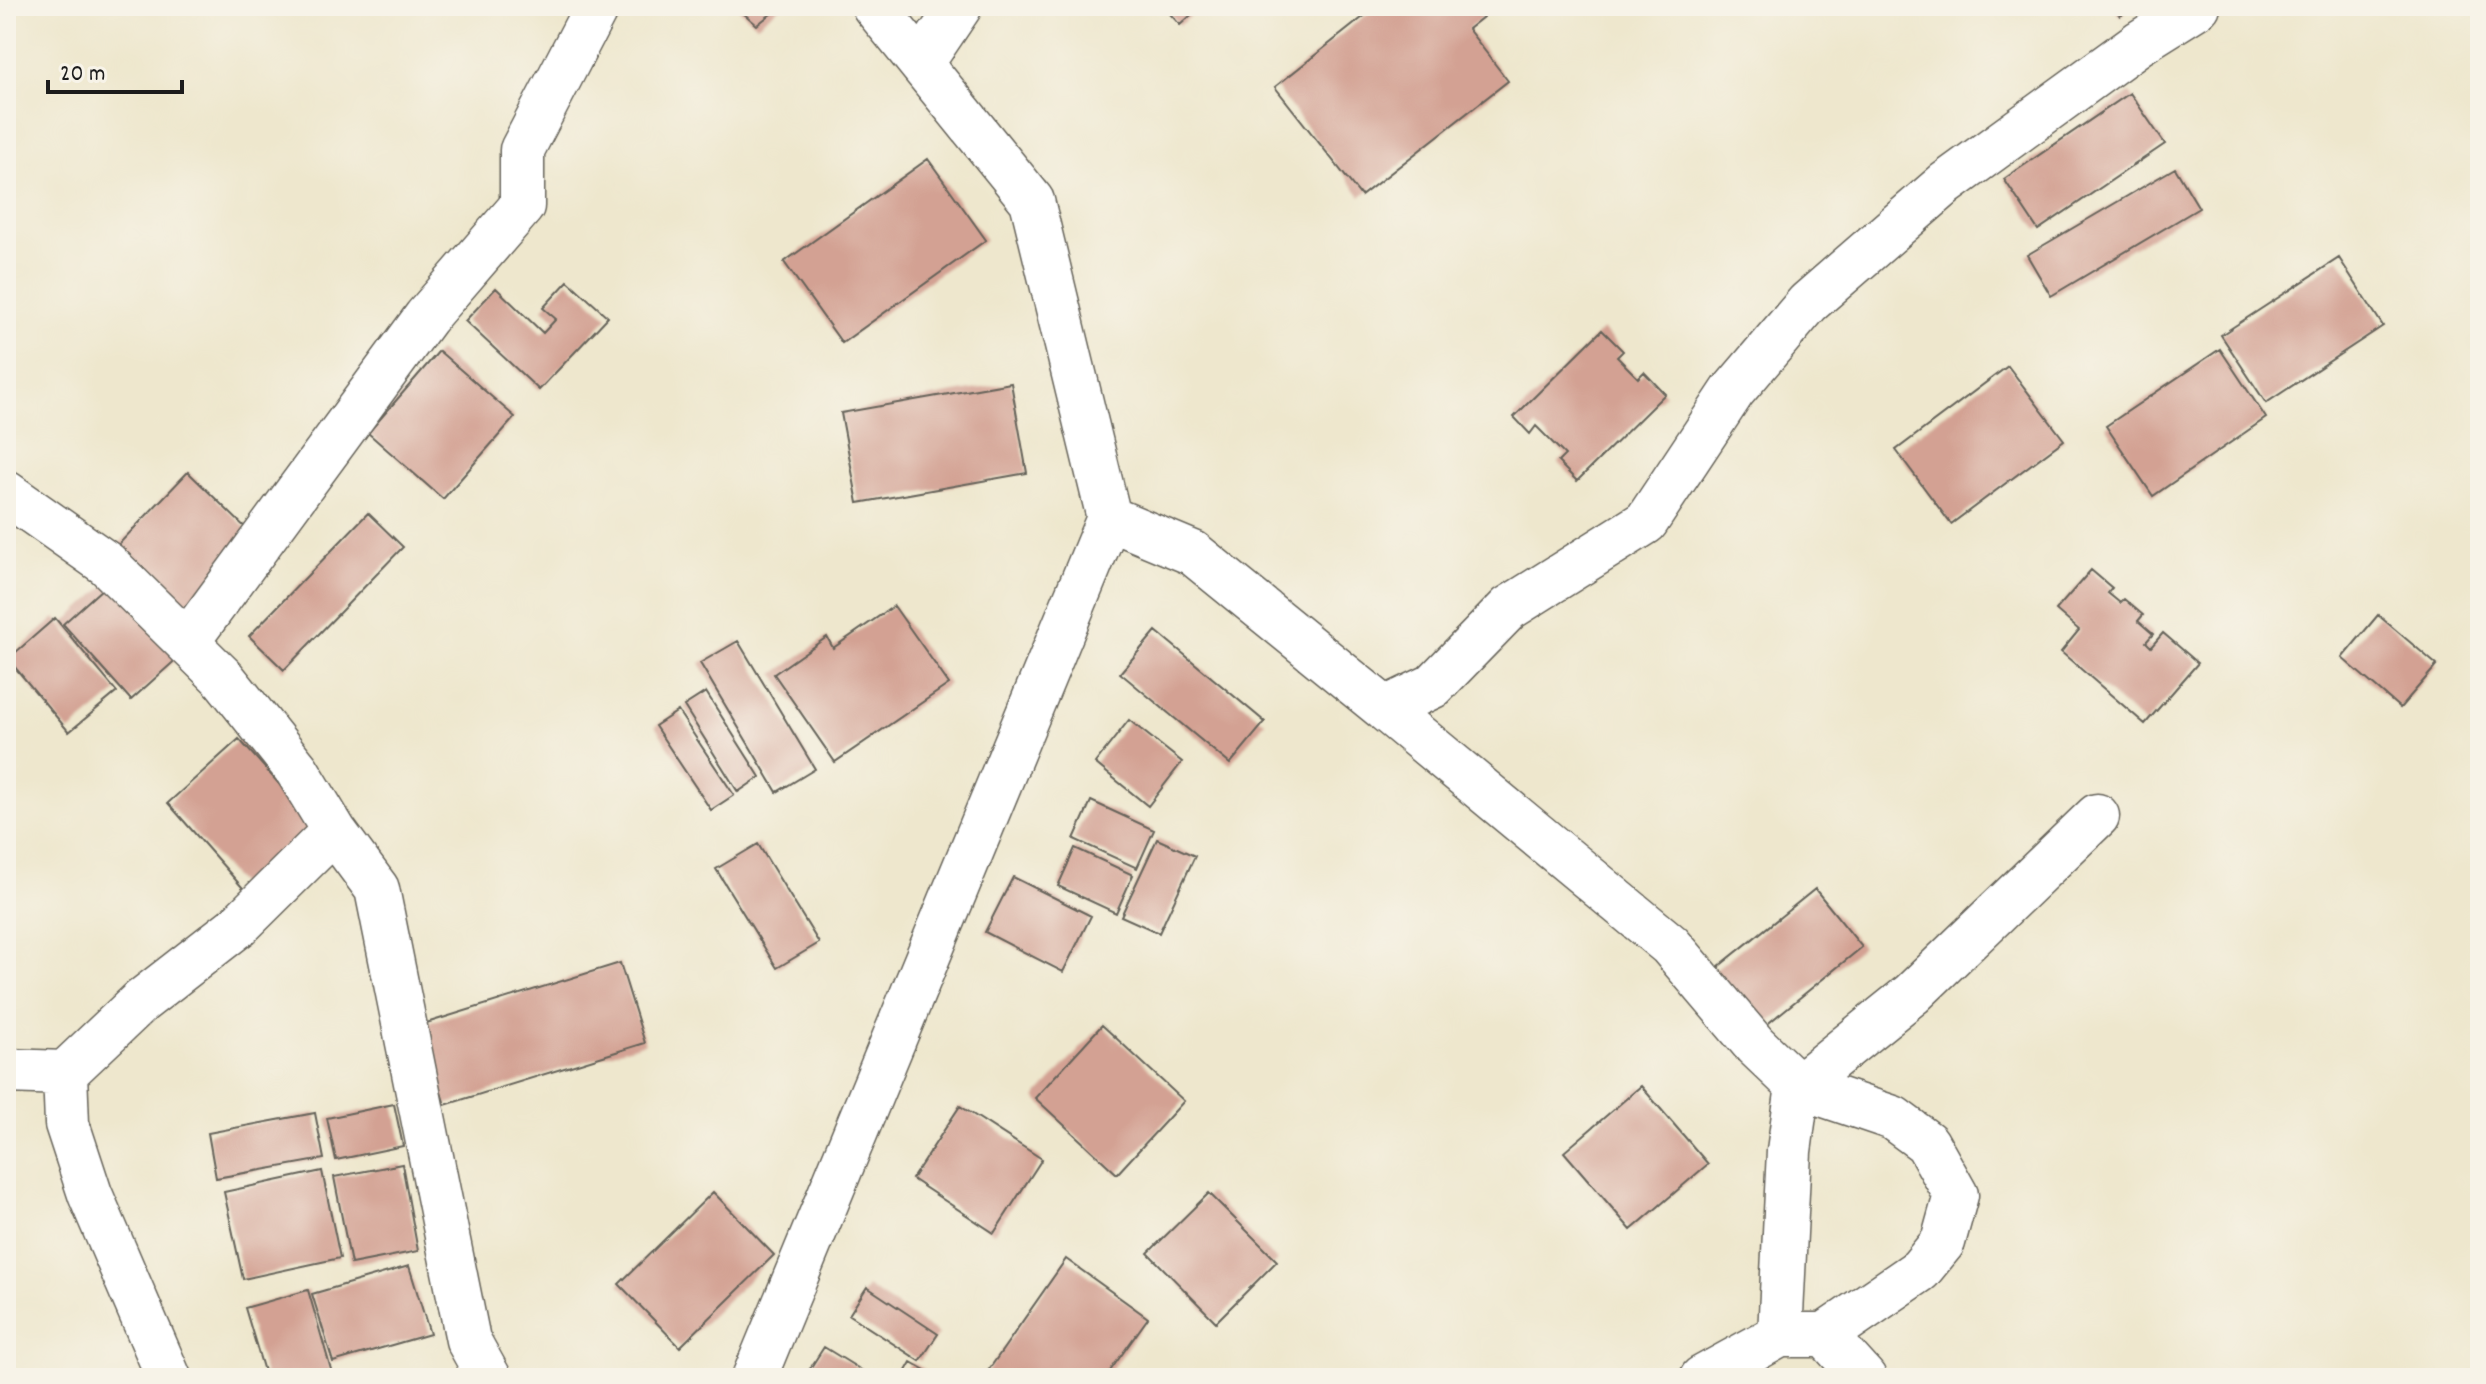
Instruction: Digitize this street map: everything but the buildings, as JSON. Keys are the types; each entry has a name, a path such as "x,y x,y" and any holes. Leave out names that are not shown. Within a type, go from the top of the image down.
{"street":[{"path":"187,642 426,317 522,206 522,150 597,6"},
{"path":"754,1378 1109,518 1032,201 874,6"},
{"path":"921,64 960,6"},
{"path":"1385,709 1433,686 1509,608 1646,522 1733,391 1808,303 1945,184 2139,43 2198,6"},
{"path":"6,493 107,564 224,679 297,770 334,831 377,889 468,1340 489,1378"},
{"path":"1109,518 1193,553 1385,709 1670,945 1755,1045 1798,1086 1893,1118 1927,1143 1956,1195 1943,1242 1920,1270 1825,1335 1780,1335 1702,1378"},
{"path":"1780,1335 1789,1151 1798,1086 1912,994 2097,816"},
{"path":"6,1071 65,1073 140,1002 239,925 334,831"},
{"path":"65,1073 67,1124 85,1180 169,1378"},
{"path":"1825,1335 1864,1378"}]}
